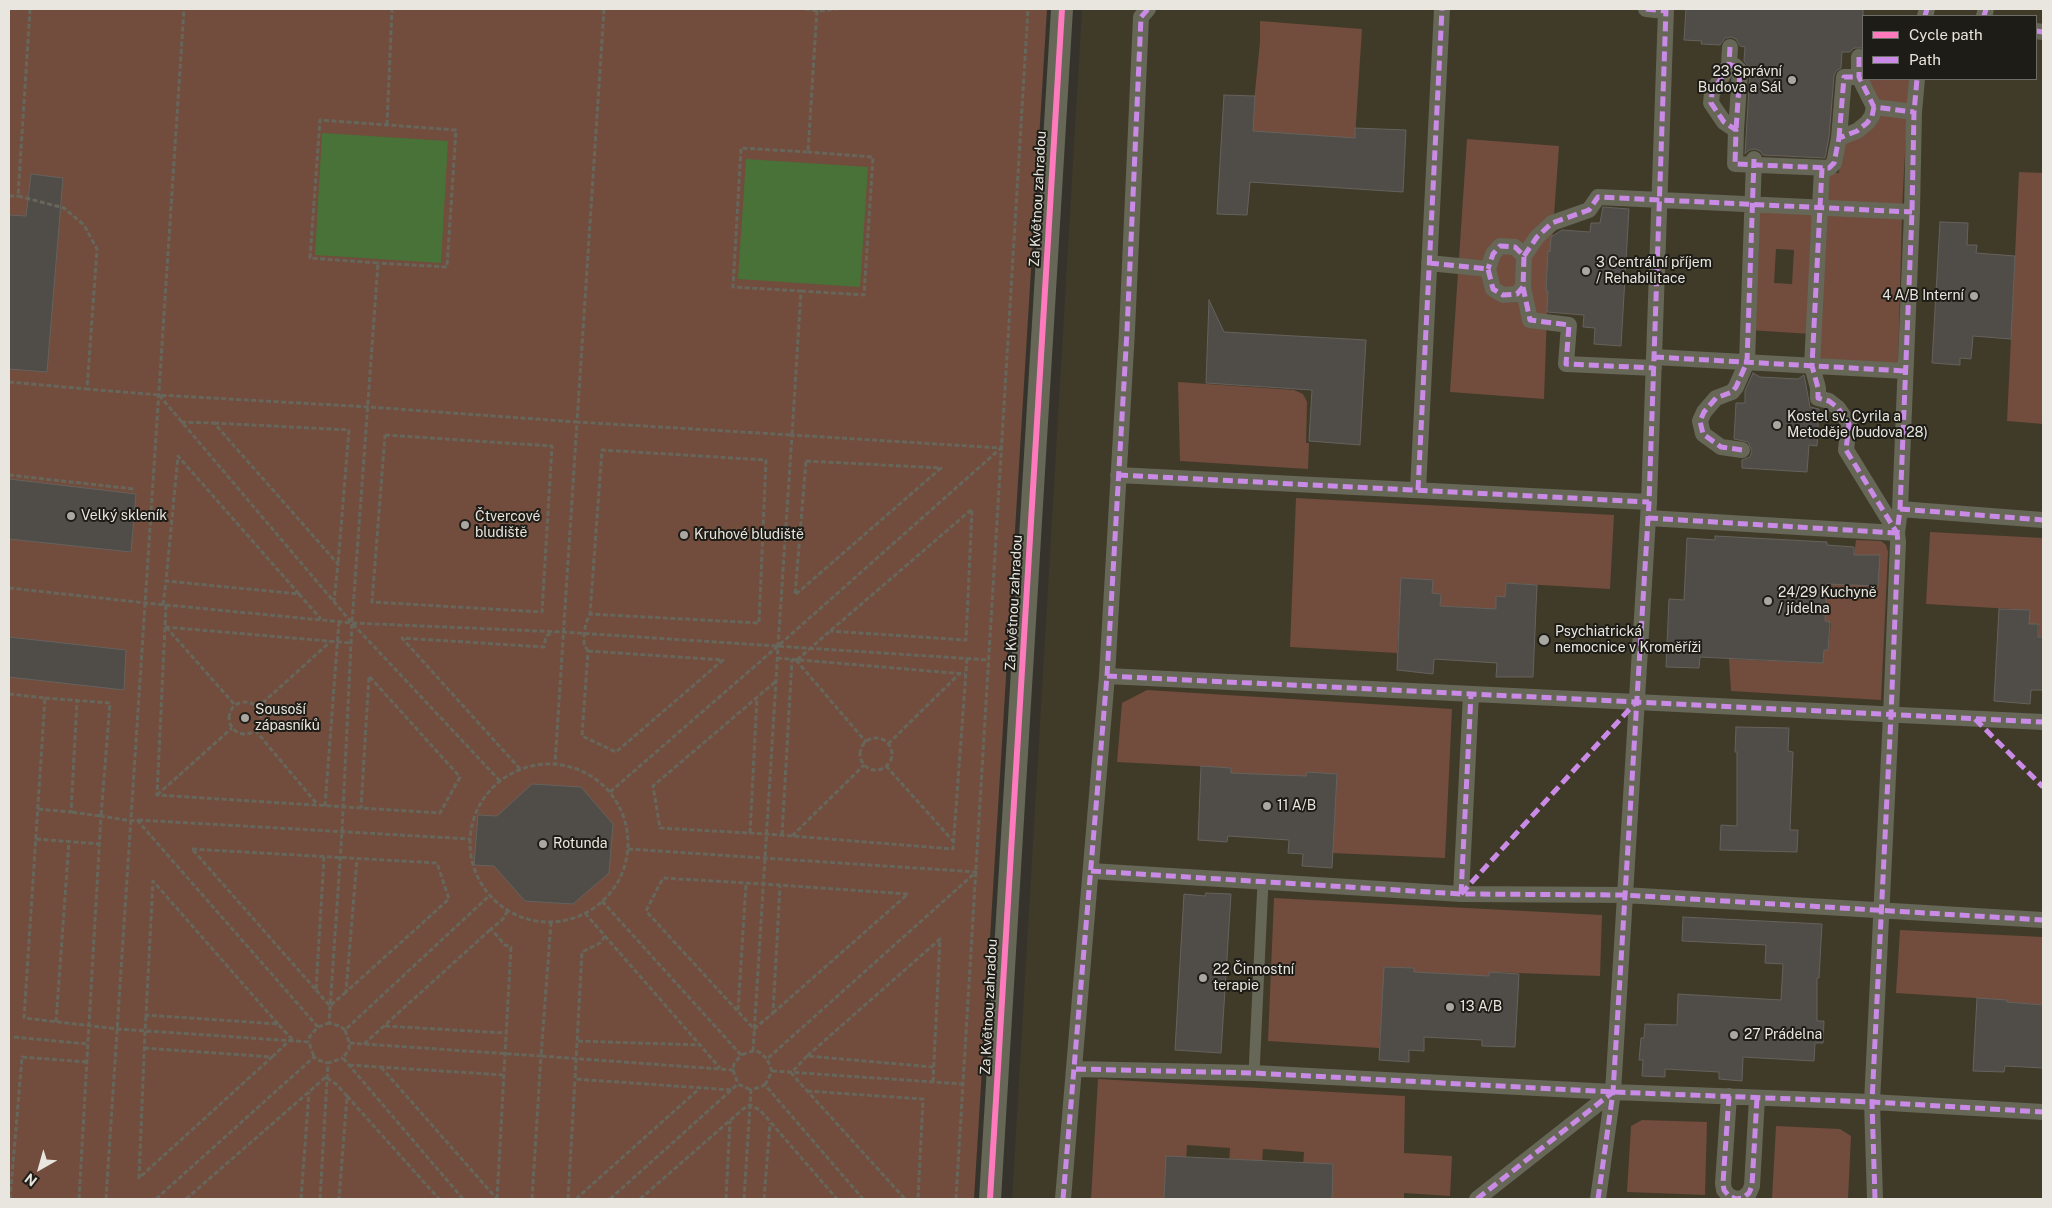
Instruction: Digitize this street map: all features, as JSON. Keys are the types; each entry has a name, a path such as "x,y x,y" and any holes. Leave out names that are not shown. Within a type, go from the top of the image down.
{"street":[{"name":"Za Květnou zahradou","path":"990,1199 1062,9"},
{"path":"1063,1199 1076,1068 1074,1063 1108,676 1141,17 1148,9"},
{"path":"1418,490 1442,9"},
{"path":"1598,1199 1613,1092 1649,510 1666,10 1646,9"},
{"path":"1730,47 1729,65 1712,93 1711,103 1724,122 1736,130"},
{"path":"1839,138 1857,131 1872,116 1874,107 1859,77 1859,58"},
{"path":"1729,65 1735,66 1740,71 1735,164 1754,162 1829,168 1834,163 1839,138 1844,77 1859,77"},
{"path":"1896,533 1900,509 1912,212 1914,112 1917,80"},
{"path":"1874,107 1914,112"},
{"path":"1742,450 1721,447 1703,434 1700,421 1704,412 1716,398 1732,392 1736,387 1747,362 1754,162"},
{"path":"1822,168 1812,366 1818,388 1818,398 1829,401 1838,408 1849,424 1846,450 1896,533 1898,542 1872,1102 1875,1199"},
{"path":"1906,371 1747,362 1566,364 1569,325 1530,320 1523,287 1524,256 1536,237 1552,223 1589,210 1598,197 1912,212"},
{"path":"1523,287 1517,294 1503,295 1493,289 1488,269 1493,254 1500,246 1515,247 1524,256"},
{"path":"1429,264 1488,269"},
{"path":"1118,475 1418,490 1896,533"},
{"path":"1900,509 2043,520"},
{"path":"1108,676 2043,722"},
{"path":"1461,894 1471,694"},
{"path":"1091,871 1461,894 1624,895 2043,920"},
{"path":"1076,1068 1254,1073 1613,1092 1872,1102 2043,1112"},
{"path":"1477,1199 1613,1092"},
{"path":"1729,1096 1723,1183 1724,1190 1729,1196 1736,1199 1743,1198 1749,1193 1752,1186 1757,1098"}],"lane":[{"path":"1254,1073 1262,882"}],"path":[{"path":"18,196 30,9"},
{"path":"106,1199 184,9"},
{"path":"387,126 392,9"},
{"path":"555,764 604,9"},
{"path":"805,9 838,9"},
{"path":"956,1199 1028,9"},
{"path":"808,152 817,10"},
{"path":"320,120 456,130 447,267 378,263 310,258 320,120"},
{"path":"741,148 808,152 873,156 864,295 733,287 741,148"},
{"path":"9,196 18,196 64,208 84,225 96,249 87,389"},
{"path":"329,1023 342,832 352,622 378,263"},
{"path":"753,1051 801,291"},
{"path":"9,382 159,396 368,407 1001,448"},
{"path":"159,396 334,602 500,781"},
{"path":"181,422 349,430 334,602"},
{"path":"214,423 338,564"},
{"path":"385,435 550,446 552,446 542,612 372,602 385,435"},
{"path":"610,792 1001,448"},
{"path":"588,651 723,660 616,752 582,736 588,651 584,645 584,634 590,614 602,450 766,460 758,623 590,614"},
{"path":"157,795 166,627 166,580 178,456 321,620"},
{"path":"806,460 941,468 817,576 795,595 806,460"},
{"path":"9,475 134,489"},
{"path":"782,835 795,659 972,509 966,640 830,631"},
{"path":"166,580 299,594"},
{"path":"9,588 321,620 564,632 989,660"},
{"path":"325,806 339,621"},
{"path":"166,627 351,643"},
{"path":"166,627 235,706"},
{"path":"520,770 402,638 544,646 546,636 553,632"},
{"path":"257,708 330,642"},
{"path":"778,658 965,674"},
{"path":"776,681 654,786 660,828 782,835 953,849 967,658"},
{"path":"795,659 866,742"},
{"path":"888,744 959,674"},
{"path":"157,795 325,806 440,813 460,777 369,676 361,808"},
{"path":"9,694 110,704 79,1199"},
{"path":"45,698 24,1018 118,1029 309,1042"},
{"path":"750,833 757,698"},
{"path":"71,812 77,701"},
{"path":"246,702 257,708 260,720 255,730 243,734 232,728 229,716 235,706 246,702"},
{"path":"157,795 232,728"},
{"path":"255,730 318,805"},
{"path":"877,738 888,744 892,755 886,766 875,770 864,764 860,753 866,742 877,738"},
{"path":"555,764 575,768 594,778 610,792 621,809 627,828 628,849 624,868 615,886 602,902 585,913 570,919 551,922 529,919 508,910 490,895 479,879 472,859 470,839 474,817 484,797 500,781 520,770 535,765 555,764"},
{"path":"792,836 864,764"},
{"path":"886,766 954,842"},
{"path":"38,809 131,821 470,839"},
{"path":"137,820 318,1027"},
{"path":"36,839 100,844"},
{"path":"56,1022 69,841"},
{"path":"192,849 437,863 450,899 330,1006 316,990 192,849"},
{"path":"628,849 976,872"},
{"path":"316,990 324,857"},
{"path":"346,992 357,859"},
{"path":"767,1059 976,872"},
{"path":"663,878 908,894 754,1029 646,911 663,878"},
{"path":"153,881 278,1024 291,1040 139,1178 153,881"},
{"path":"738,1011 746,884"},
{"path":"773,1013 780,886"},
{"path":"345,1030 490,895"},
{"path":"602,902 741,1055"},
{"path":"364,1044 503,919 508,910"},
{"path":"585,913 721,1069"},
{"path":"532,1199 551,922"},
{"path":"491,929 505,945 511,947 497,1199"},
{"path":"568,1199 582,952 600,943 605,936"},
{"path":"790,1073 940,939 933,1082"},
{"path":"146,1016 278,1024"},
{"path":"329,1023 340,1026 345,1030 349,1049 342,1058 328,1063 318,1060 314,1056 309,1042 310,1036 318,1027 329,1023"},
{"path":"384,1026 505,1034"},
{"path":"14,1037 88,1044"},
{"path":"578,1041 700,1045"},
{"path":"349,1043 733,1070"},
{"path":"144,1048 272,1057"},
{"path":"753,1051 758,1052 767,1059 772,1071 765,1085 751,1090 738,1084 733,1070 734,1064 741,1055 753,1051"},
{"path":"156,1199 314,1056"},
{"path":"807,1056 933,1067"},
{"path":"10,1199 22,1057 87,1062"},
{"path":"342,1058 462,1199"},
{"path":"320,1199 328,1063"},
{"path":"348,1065 503,1075"},
{"path":"381,1067 497,1199"},
{"path":"772,1071 964,1084"},
{"path":"790,1073 905,1199"},
{"path":"186,1199 328,1077"},
{"path":"328,1077 439,1199"},
{"path":"576,1079 732,1090"},
{"path":"610,1199 738,1084"},
{"path":"765,1085 863,1199"},
{"path":"576,1199 700,1088"},
{"path":"744,1199 751,1090"},
{"path":"807,1091 923,1099 918,1199"},
{"path":"302,1199 309,1092"},
{"path":"339,1199 347,1096"},
{"path":"640,1199 730,1120 750,1105"},
{"path":"750,1105 760,1110 837,1199"},
{"path":"726,1199 730,1120"},
{"path":"764,1199 770,1122"}],"shaded area":[{"path":"9,9 1047,9 974,1199 9,1199"},
{"name":"Psychiatrická nemocnice v Kroměříži","path":"1082,9 2043,9 2043,1199 1012,1199"},
{"path":"1260,21 1362,29 1355,138 1251,131 1260,42"},
{"path":"1865,80 1909,80 1908,107 1880,103"},
{"path":"1881,114 1907,116 1902,209 1823,205 1824,173 1839,173 1840,150 1844,143"},
{"path":"322,133 448,141 441,263 315,255"},
{"path":"1467,139 1559,146 1547,313 1544,399 1450,392"},
{"path":"746,159 868,167 860,287 738,279"},
{"path":"2019,172 2043,173 2043,424 2007,421"},
{"path":"1754,207 1817,210 1811,334 1749,330","holes":["1776,249 1794,250 1792,284 1774,283"]},
{"path":"1822,211 1902,215 1898,366 1816,363"},
{"path":"1178,382 1294,390 1303,394 1307,402 1306,443 1309,443 1308,469 1180,461"},
{"path":"1296,498 1614,515 1610,589 1506,583 1505,597 1496,597 1496,609 1440,606 1441,594 1432,593 1433,580 1402,578 1397,653 1290,647"},
{"path":"1930,532 2043,538 2043,637 2038,637 2039,626 2029,624 2030,610 1926,604"},
{"path":"1856,540 1881,541 1886,545 1888,552 1881,700 1731,691 1729,659 1823,663 1824,650 1828,650 1831,623 1802,605 1854,555"},
{"path":"1147,690 1452,709 1445,858 1332,853 1337,774 1307,772 1307,778 1231,773 1231,768 1117,762 1122,703"},
{"path":"1274,898 1602,915 1600,976 1490,972 1489,976 1414,972 1414,968 1385,967 1379,1048 1268,1041"},
{"path":"1900,930 2043,937 2043,1005 2007,1002 2006,1000 1896,993"},
{"path":"1098,1079 1405,1096 1404,1153 1452,1156 1450,1196 1404,1193 1404,1199 1330,1199 1332,1169 1303,1167 1304,1152 1263,1149 1262,1164 1229,1162 1230,1148 1187,1145 1186,1162 1166,1161 1164,1199 1091,1199"},
{"path":"1642,1120 1707,1122 1705,1195 1627,1192 1631,1126"},
{"path":"1776,1126 1840,1129 1851,1136 1848,1199 1772,1198"}],"building":[{"name":"23 Správní Budova a Sál","path":"1686,9 1863,9 1862,48 1854,48 1850,52 1842,52 1841,68 1836,71 1834,76 1829,137 1825,158 1763,155 1755,149 1749,150 1745,154 1750,72 1749,67 1744,61 1745,47 1740,46 1736,39 1731,37 1725,38 1720,45 1701,44 1702,41 1684,40"},
{"path":"1224,95 1255,96 1253,131 1355,138 1355,128 1406,130 1403,192 1250,182 1247,215 1217,214"},
{"path":"31,174 63,178 47,372 9,369 9,215 26,216"},
{"name":"3 Centrální příjem / Rehabilitace","path":"1603,207 1629,209 1621,346 1594,344 1595,328 1583,327 1584,315 1547,312 1548,251 1550,252 1551,237 1562,230 1590,232 1591,223 1600,223"},
{"name":"4 A/B Interní","path":"1940,222 1968,223 1967,245 1977,245 1976,253 2015,256 2011,339 1973,336 1971,359 1960,358 1960,365 1932,363"},
{"path":"1209,300 1224,332 1366,340 1360,445 1309,441 1312,390 1206,383"},
{"name":"Kostel sv. Cyrila a Metoděje (budova 28)","path":"1753,373 1760,377 1798,379 1804,375 1810,407 1819,409 1817,446 1809,445 1807,472 1742,468 1742,460 1750,457 1752,451 1748,442 1734,439 1736,403 1745,403 1745,391"},
{"name":"Velký skleník","path":"9,479 136,494 131,552 9,539"},
{"name":"24/29 Kuchyně / jídelna","path":"1715,536 1827,542 1827,545 1854,547 1854,555 1880,555 1878,586 1827,584 1825,621 1830,622 1828,650 1824,650 1823,663 1700,657 1699,668 1666,667 1669,599 1684,600 1687,538 1715,540"},
{"path":"1401,578 1433,580 1432,593 1441,594 1440,606 1496,609 1496,596 1505,597 1506,583 1537,585 1533,677 1496,677 1497,663 1434,659 1433,674 1397,670"},
{"path":"1999,609 2030,610 2029,624 2038,624 2038,637 2043,637 2043,690 2031,690 2030,704 1994,701"},
{"path":"9,637 126,650 124,690 9,677"},
{"path":"1736,727 1789,728 1788,751 1793,752 1790,830 1798,830 1797,852 1720,850 1721,825 1737,826"},
{"name":"11 A/B","path":"1201,766 1231,768 1231,773 1306,776 1307,772 1337,774 1332,868 1302,866 1303,854 1288,853 1289,840 1228,836 1227,842 1198,840"},
{"name":"Rotunda","path":"532,784 581,787 613,824 609,873 573,904 525,901 494,866 474,865 478,815 497,816"},
{"name":"22 Činnostní terapie","path":"1206,893 1231,894 1221,1053 1175,1050 1184,894 1205,896"},
{"name":"27 Prádelna","path":"1683,917 1822,924 1819,978 1817,978 1817,1021 1824,1021 1823,1043 1815,1043 1814,1061 1743,1057 1742,1081 1719,1079 1719,1072 1665,1069 1665,1077 1642,1076 1643,1060 1639,1060 1641,1038 1644,1038 1645,1024 1677,1025 1678,994 1781,1000 1783,964 1765,963 1766,945 1682,941"},
{"name":"13 A/B","path":"1384,967 1414,968 1414,972 1489,976 1489,972 1519,974 1515,1047 1482,1046 1482,1040 1424,1037 1424,1051 1409,1050 1409,1062 1379,1060"},
{"path":"1977,998 2043,1005 2043,1068 2005,1066 2004,1072 1973,1071"},
{"path":"1166,1156 1333,1164 1332,1199 1164,1199"}],"marked path":[{"path":"1063,1199 1107,676 1127,331 1141,17 1148,9"},
{"path":"1418,490 1442,9"},
{"path":"1646,9 1665,11"},
{"path":"1598,1199 1613,1092 1649,502 1666,9"},
{"path":"1925,15 1927,9"},
{"path":"1984,15 1986,9"},
{"path":"2037,31 2043,32"},
{"path":"1730,47 1729,65 1712,93 1711,103 1724,122 1736,130 1735,164 1829,168 1834,163 1839,138 1857,131 1867,123 1872,116 1874,107"},
{"path":"1859,57 1859,77 1874,107 1914,112"},
{"path":"1729,65 1735,66 1740,71 1736,130"},
{"path":"1839,138 1844,77 1859,77"},
{"path":"1875,1199 1872,1102 1891,715 1897,533 1900,509 1912,212 1914,112 1917,80"},
{"path":"1742,450 1721,447 1703,434 1700,421 1704,412 1716,398 1732,392 1736,387 1747,362 1754,159"},
{"path":"1822,168 1812,366 1818,388 1818,398 1829,401 1838,408 1849,424 1846,450 1897,533"},
{"path":"1524,256 1537,237 1552,223 1589,210 1598,197 1912,212"},
{"path":"1429,263 1488,269 1493,289 1503,295 1517,294 1523,287 1524,256 1515,247 1500,246 1493,254 1488,269"},
{"path":"1523,287 1530,320 1569,325 1566,364 1654,368"},
{"path":"1654,357 1905,371"},
{"path":"1118,475 1649,502"},
{"path":"1900,509 2043,520"},
{"path":"1648,518 1897,533"},
{"path":"1107,676 2043,722"},
{"path":"1461,894 1471,694"},
{"path":"1461,894 1636,702"},
{"path":"1975,719 2043,787"},
{"path":"1091,871 1461,894 1624,895 2043,920"},
{"path":"1076,1069 1254,1073 1613,1092 1872,1102 2043,1112"},
{"path":"1477,1199 1613,1092"},
{"path":"1729,1096 1723,1183 1724,1190 1729,1196 1736,1199 1743,1198 1749,1193 1752,1186 1757,1098"}],"cycle path":[{"path":"990,1199 1062,9"}],"place":[{"name":"23 Správní Budova a Sál","path":"1792,80"},
{"name":"3 Centrální příjem / Rehabilitace","path":"1586,271"},
{"name":"4 A/B Interní","path":"1974,296"},
{"name":"Kostel sv. Cyrila a Metoděje (budova 28)","path":"1777,425"},
{"name":"Velký skleník","path":"71,516"},
{"name":"Čtvercové bludiště","path":"465,525"},
{"name":"Kruhové bludiště","path":"684,535"},
{"name":"24/29 Kuchyně / jídelna","path":"1768,601"},
{"name":"Psychiatrická nemocnice v Kroměříži","path":"1544,640"},
{"name":"Sousoší zápasníků","path":"245,718"},
{"name":"11 A/B","path":"1267,806"},
{"name":"Rotunda","path":"543,844"},
{"name":"22 Činnostní terapie","path":"1203,978"},
{"name":"13 A/B","path":"1450,1007"},
{"name":"27 Prádelna","path":"1734,1035"}]}
